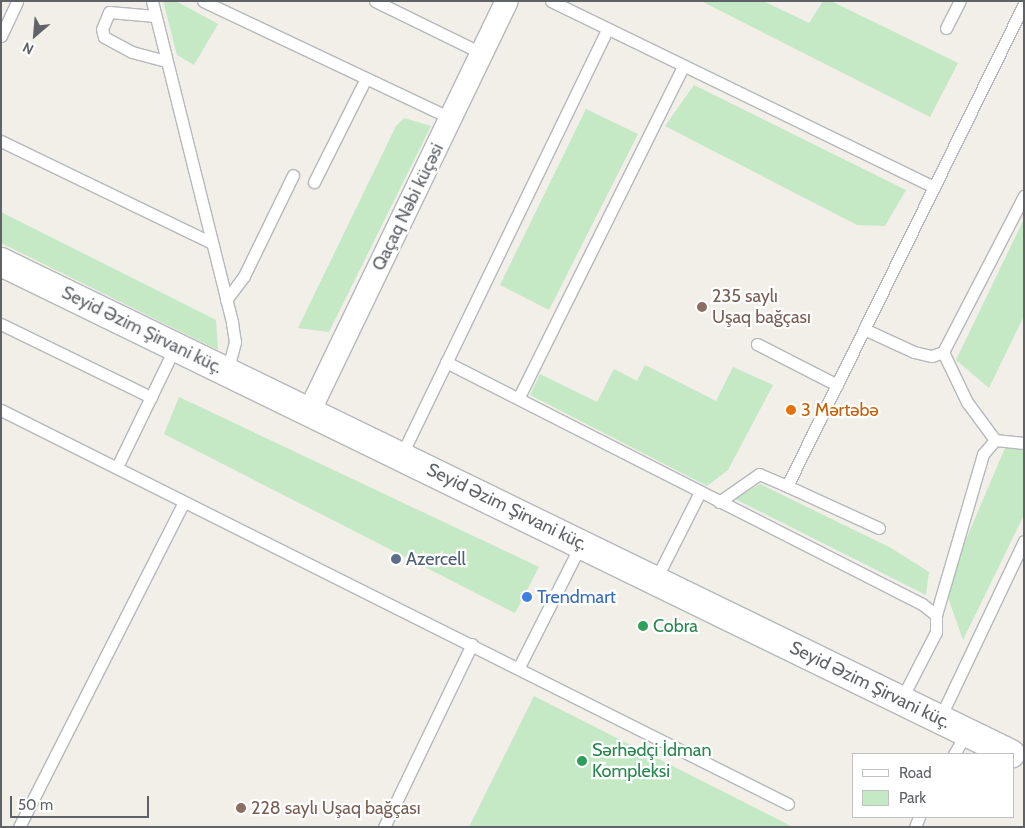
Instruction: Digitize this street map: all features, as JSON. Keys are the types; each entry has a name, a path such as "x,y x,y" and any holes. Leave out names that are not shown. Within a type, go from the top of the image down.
{"main road":[{"name":"Seyid Əzim Şirvani küç.","path":"1,262 656,579 901,700 939,720 960,743 1003,753"}],"street":[{"name":"Qaçaq Nəbi küçəsi","path":"309,412 507,1"}],"lane":[{"path":"152,1 235,342 227,371"},
{"path":"203,1 450,118"},
{"path":"375,1 397,6 481,54"},
{"path":"551,1 934,187"},
{"path":"946,28 960,1"},
{"path":"1,36 12,3"},
{"path":"787,486 1024,4"},
{"path":"156,16 109,12 102,29 104,37 132,52 166,61"},
{"path":"401,456 608,29"},
{"path":"519,398 683,66"},
{"path":"314,182 366,78"},
{"path":"1,141 210,242"},
{"path":"226,300 244,276 293,174"},
{"path":"864,329 914,352 932,356 943,352 1024,196"},
{"path":"1,324 151,397"},
{"path":"757,344 837,384"},
{"path":"117,467 176,347"},
{"path":"943,352 967,402 995,440 1024,443"},
{"path":"446,362 922,604 936,615"},
{"path":"1,410 519,667 788,804"},
{"path":"901,700 936,632 936,615 983,454 995,440"},
{"path":"719,502 759,474 879,528"},
{"path":"656,579 700,492"},
{"path":"19,827 184,502"},
{"path":"939,720 1024,541"},
{"path":"519,667 582,543"},
{"path":"384,827 472,644"}],"green space":[{"path":"163,1 176,1 218,24 194,65 177,55"},
{"path":"701,1 763,1 809,23 823,1 831,1 958,63 930,117"},
{"path":"694,85 906,190 885,226 857,225 665,126"},
{"path":"586,109 638,134 549,310 500,285"},
{"path":"404,118 431,126 329,332 298,328 396,126"},
{"path":"1,212 216,320 218,350 1,243"},
{"path":"1024,219 1024,316 989,388 956,360"},
{"path":"645,365 716,401 733,367 773,385 728,470 707,486 530,395 540,374 597,402 614,369 637,381"},
{"path":"179,397 539,567 515,613 164,434"},
{"path":"1005,448 1024,450 1024,515 963,640 945,589"},
{"path":"760,484 891,548 929,572 926,595 735,499"},
{"name":"Sərhədçi İdman Kompleksi","path":"534,696 793,827 469,827"}],"place":[{"name":"235 saylı Uşaq bağçası","path":"702,307"},
{"name":"3 Mərtəbə","path":"791,410"},
{"name":"Azercell","path":"396,559"},
{"name":"Trendmart","path":"527,597"},
{"name":"Cobra","path":"643,626"},
{"name":"Sərhədçi İdman Kompleksi","path":"582,761"},
{"name":"228 saylı Uşaq bağçası","path":"241,808"}]}
